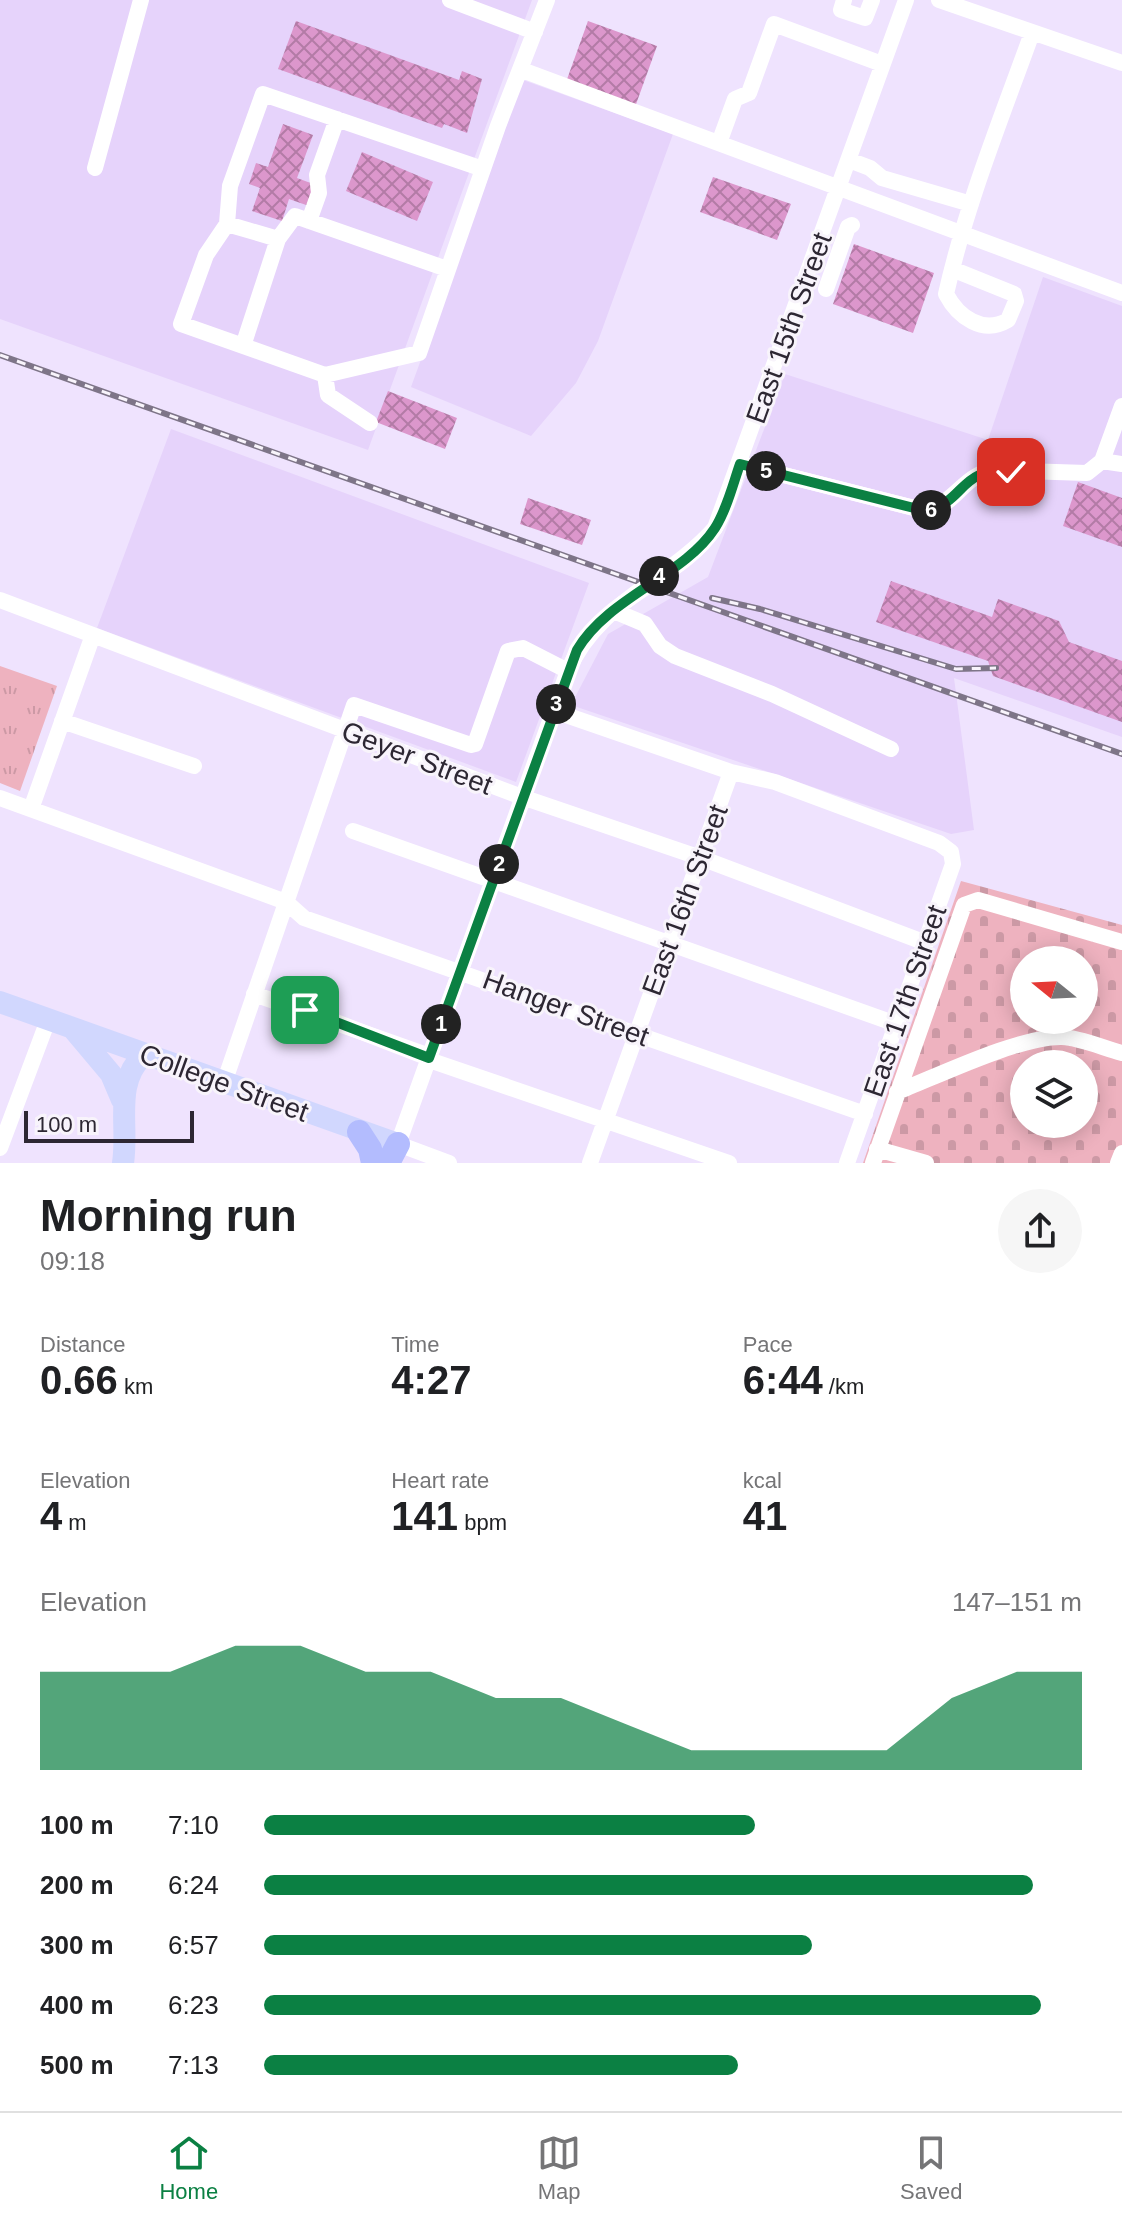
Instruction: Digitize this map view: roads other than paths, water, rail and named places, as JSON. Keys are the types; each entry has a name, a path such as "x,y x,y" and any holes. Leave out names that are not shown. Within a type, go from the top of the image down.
{"highway":[{"path":"359,1132 370,1149 373,1163"}],"main road":[{"name":"College Street","path":"0,1002 359,1132 393,1154"},
{"path":"74,1029 111,1074 124,1108"},
{"path":"111,1074 133,1050"},
{"path":"123,1163 126,1076 133,1050"}],"street":[{"path":"95,168 141,0"},
{"path":"450,0 535,32"},
{"path":"483,169 263,94 230,186 227,224 206,255 181,324 325,375 419,353 483,169 547,0"},
{"path":"844,0 841,10 865,18 872,0"},
{"name":"East 15th Street","path":"393,1154 568,671 583,641 614,611 693,550 715,528 906,0"},
{"path":"939,0 1122,63"},
{"path":"719,143 735,99 749,93 774,24 882,64"},
{"path":"952,269 971,204 1032,33"},
{"path":"522,70 838,191 1122,293"},
{"path":"309,221 319,193 317,175 337,119"},
{"path":"849,160 870,168 882,178 971,204"},
{"path":"243,346 278,239 295,216 447,269"},
{"path":"227,224 278,239"},
{"path":"826,289 852,225"},
{"path":"812,262 833,270"},
{"path":"325,375 328,395 370,423"},
{"path":"740,464 926,511 947,502 979,473 991,470 1087,473 1103,457 1122,406"},
{"path":"1103,457 1122,464"},
{"name":"Geyer Street","path":"0,600 231,684 522,797 701,858 926,943"},
{"path":"614,611 645,624 660,646 675,656 772,694 891,749"},
{"path":"31,809 93,635"},
{"path":"224,1083 354,705 359,704 471,745 475,744 508,651 523,648 568,671"},
{"path":"554,711 731,772"},
{"path":"62,721 194,766"},
{"name":"East 17th Street","path":"731,772 775,782 939,843 951,852 953,864 899,1025 847,1163"},
{"name":"East 16th Street","path":"590,1163 731,772"},
{"name":"Hanger Street","path":"0,798 286,902 304,918 865,1114"},
{"path":"353,831 899,1025"},
{"path":"926,1163 875,1156 964,905 978,900 1122,942"},
{"path":"254,994 729,1163"},
{"path":"0,1148 7,1112 48,1020"},
{"path":"897,1092 1027,1043 1053,1038 1065,1037 1122,1053"},
{"path":"1118,1163 1122,1153"},
{"name":"College Street","path":"393,1154 449,1163"}],"railway":[{"path":"0,355 1122,754"},
{"path":"712,598 760,609 956,669 996,668"}]}
